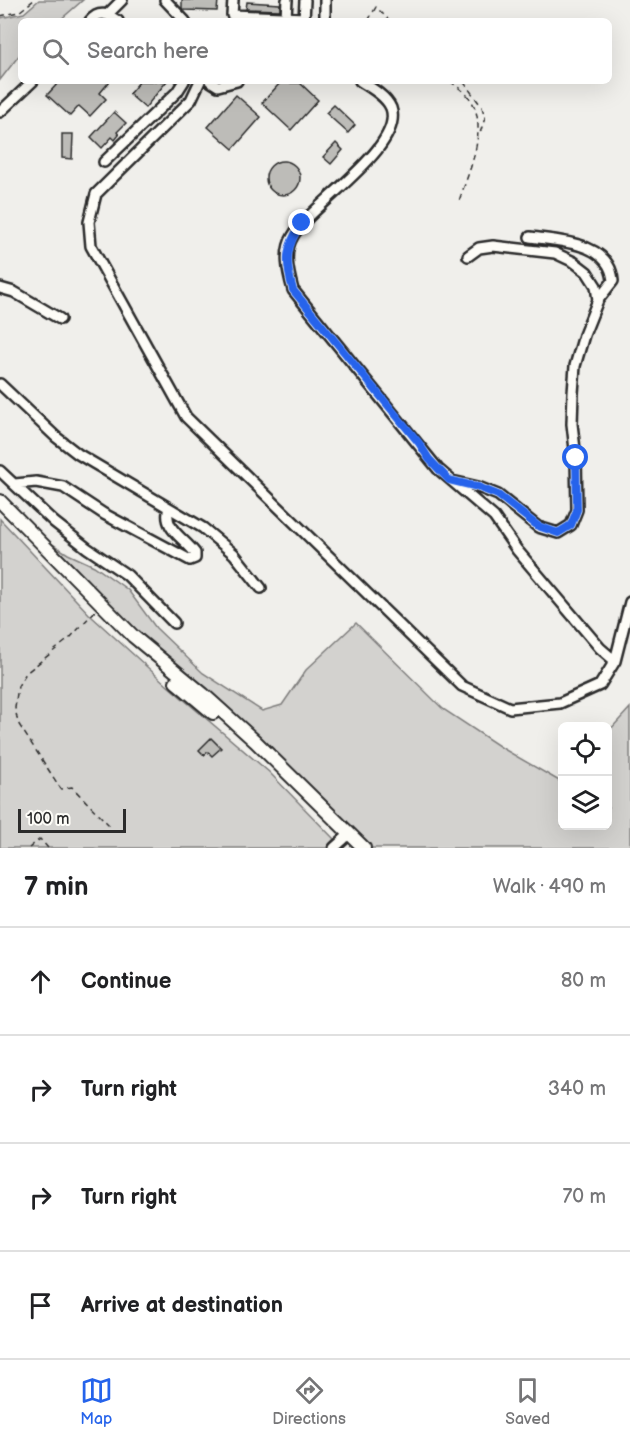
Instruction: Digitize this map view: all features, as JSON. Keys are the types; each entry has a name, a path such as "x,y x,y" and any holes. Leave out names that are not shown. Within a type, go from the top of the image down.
{"main road":[{"path":"0,501 133,636 255,741 363,848"},
{"path":"0,512 95,611 252,749 344,845"}],"lane":[{"path":"108,14 122,0"},
{"path":"165,0 182,18"},
{"path":"233,0 232,15 295,18"},
{"path":"286,17 287,0"},
{"path":"304,18 305,0"},
{"path":"325,0 325,18"},
{"path":"94,18 99,14 108,14 114,18"},
{"path":"0,112 30,84"},
{"path":"104,162 177,92 182,84"},
{"path":"199,84 191,100 96,194 89,222 91,246 186,417 462,686 510,708 560,703 600,685 615,661 630,602"},
{"path":"365,84 387,102 391,109 390,124 379,147 366,163 302,223 292,237 288,252 288,271 293,290 419,443 429,459 449,480 494,517 517,550 600,648 615,661"},
{"path":"449,480 498,495 538,526 558,533 571,525 577,510 576,458 572,424 575,366 598,300 613,281 612,271 604,259 588,247 530,237"},
{"path":"468,256 479,248 493,246 555,253 574,262 587,272 596,286 598,300"},
{"path":"0,288 14,292 60,319"},
{"path":"0,384 56,437 78,454 203,528 234,554 261,588"},
{"path":"0,471 54,522 87,548 128,574 174,623"},
{"path":"15,484 36,482 63,487 104,514 190,560 195,558 195,553 169,525 166,516 170,507"}],"path":[{"path":"0,16 19,12 34,0"},
{"path":"370,18 376,7 387,18"},
{"path":"454,84 470,98 478,115 479,134"},
{"path":"458,204 484,118 482,107 465,84"},
{"path":"95,611 70,638 26,672 18,686 15,708 18,723 61,789 72,787 112,828"},
{"path":"29,848 40,839 48,848"}],"shaded area":[{"path":"39,0 83,0 62,18 18,18 18,57 0,80 0,18 24,13"},
{"path":"0,519 91,616 168,686 269,772 334,839 326,848 0,848"},
{"path":"38,535 68,554 94,566 128,590 156,628 203,673 262,711 282,705 306,670 356,623 443,709 502,748 558,780 558,830 612,830 612,728 630,708 630,848 364,848 133,636"}],"building":[{"path":"182,0 218,0 217,11 184,10"},
{"path":"247,2 280,4 280,10 246,9"},
{"path":"57,84 108,84 100,93 106,99 90,116 79,106 70,116 47,95"},
{"path":"137,84 165,84 145,108 129,94"},
{"path":"279,84 301,84 318,100 291,130 262,103"},
{"path":"236,95 261,117 233,149 208,127"},
{"path":"334,105 355,125 348,133 326,113"},
{"path":"114,112 126,123 117,132 119,135 115,140 112,137 102,148 91,137"},
{"path":"62,134 73,134 72,159 62,158"},
{"path":"336,143 343,150 331,164 323,157"},
{"path":"283,161 295,166 300,178 295,190 283,195 271,190 266,178 271,166"},
{"path":"211,738 221,748 212,756 208,752 204,755 199,750"}],"route":[{"path":"302,223 292,237 288,252 288,271 293,290 419,443 429,459 449,480 498,495 538,526 558,533 571,525 577,510 576,458"}]}
